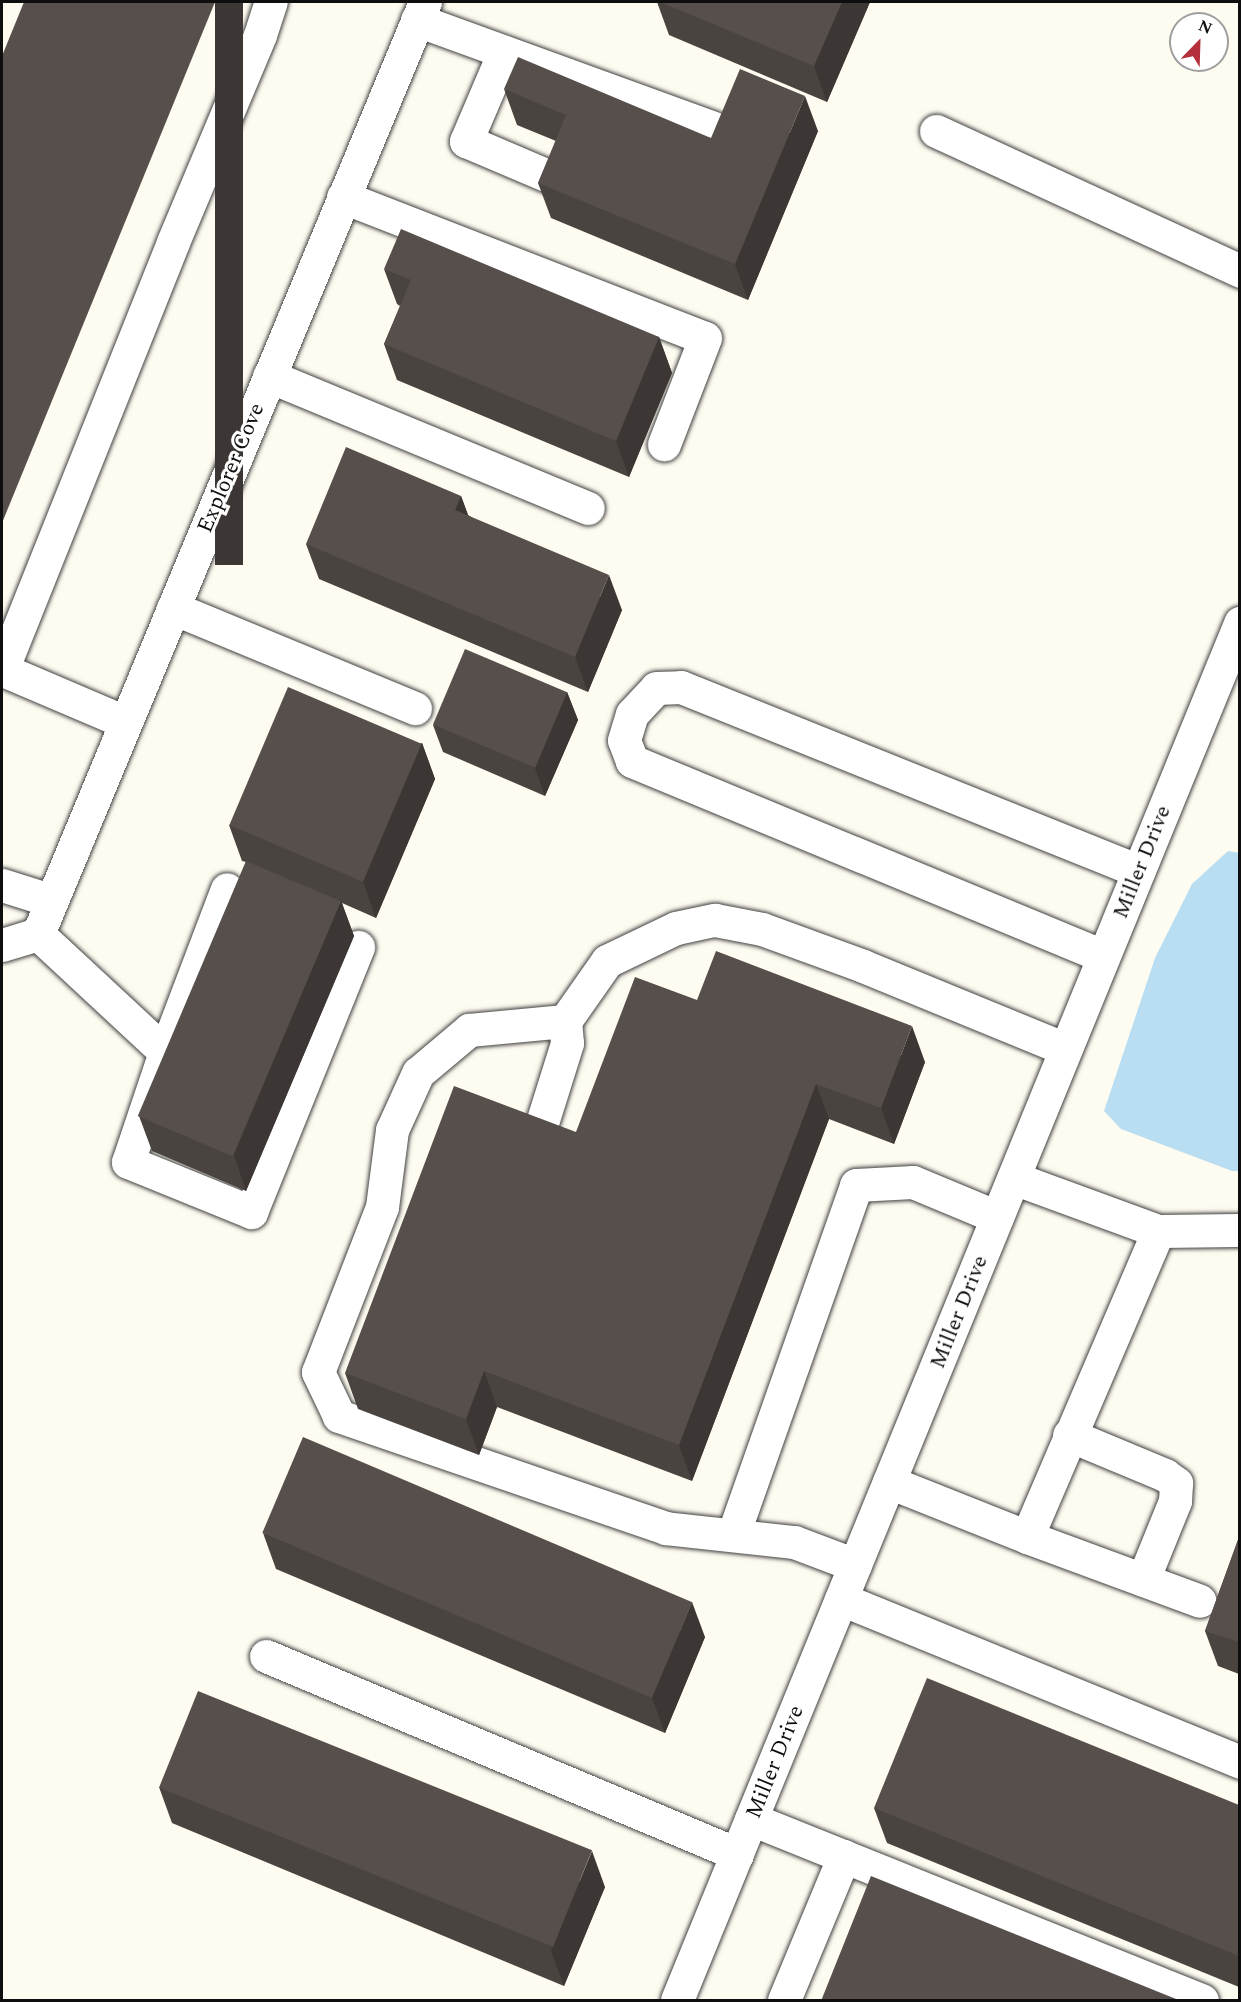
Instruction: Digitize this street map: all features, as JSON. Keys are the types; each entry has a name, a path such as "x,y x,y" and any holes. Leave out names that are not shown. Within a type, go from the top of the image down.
{"street":[{"path":"125,722 2,670 173,242 260,35 271,2"},
{"path":"421,11 504,52 714,128"},
{"name":"Explorer Cove","path":"38,934 50,900 421,11"},
{"path":"504,52 466,141 548,176"},
{"path":"936,131 1239,271"},
{"path":"343,197 705,338 664,444"},
{"path":"269,376 588,508"},
{"path":"173,608 415,708"},
{"name":"Miller Drive","path":"677,2001 1239,623"},
{"path":"1103,956 632,761 624,740 632,714 656,688 681,687 1138,871"},
{"path":"2,885 50,900"},
{"path":"227,889 165,1052 128,1162 252,1212 358,947"},
{"path":"542,1123 567,1043 565,1021 607,961 646,940 676,928 715,920 762,929 864,966 1065,1049"},
{"path":"2,945 38,934 165,1052"},
{"path":"565,1021 469,1030 418,1073 392,1130 382,1207 318,1372 339,1416 666,1528 794,1542 855,1565"},
{"path":"1013,1178 1158,1231 1239,1230"},
{"path":"733,1535 856,1185 913,1182 997,1217"},
{"path":"1027,1537 1158,1231"},
{"path":"1069,1435 1165,1475 1176,1483 1175,1501 1143,1580"},
{"path":"889,1482 1027,1537 1200,1601"},
{"path":"841,1599 1239,1762"},
{"path":"266,1656 737,1854"},
{"path":"751,1819 1202,2001"},
{"path":"784,2001 844,1856"}],"water":[{"path":"1228,851 1240,853 1239,1171 1232,1171 1121,1129 1104,1111 1155,958 1192,884"}],"building":[{"path":"24,2 215,2 2,523 2,56"},
{"path":"660,2 842,2 814,66"},
{"path":"518,57 711,138 740,69 805,96 735,264 538,183 566,115 504,89"},
{"path":"401,229 659,337 616,441 384,344 411,280 384,269"},
{"path":"346,447 461,496 455,510 609,575 575,657 306,544"},
{"path":"465,649 567,692 535,768 433,724"},
{"path":"288,687 421,744 363,882 229,825"},
{"path":"246,861 341,901 233,1156 138,1116"},
{"path":"716,951 912,1026 881,1108 816,1084 679,1445 484,1371 466,1419 345,1373 454,1086 576,1132 635,977 697,1000"},
{"path":"303,1437 692,1602 652,1698 262,1533"},
{"path":"1239,1537 1239,1642 1205,1631"},
{"path":"927,1678 1239,1805 1239,1956 874,1808"},
{"path":"198,1691 592,1850 553,1947 159,1787"},
{"path":"871,1876 1181,2001 821,2001"}]}
